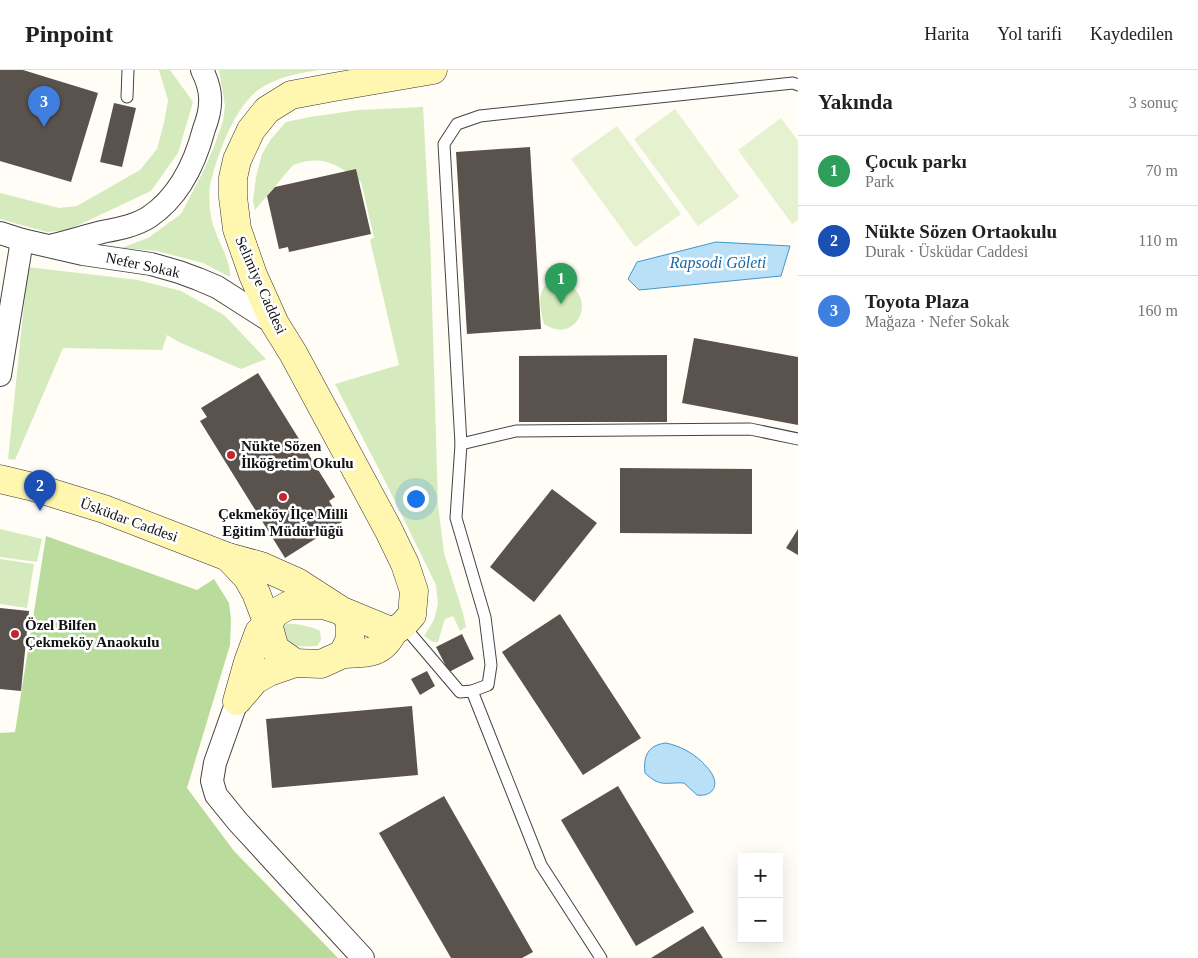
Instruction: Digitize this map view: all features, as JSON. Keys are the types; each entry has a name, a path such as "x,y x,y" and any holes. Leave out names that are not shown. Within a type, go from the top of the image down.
{"street":[{"path":"51,246 124,227 147,218 164,205 179,187 188,171 206,123 210,103 209,89 202,70"},
{"name":"Selimiye Caddesi","path":"343,654 372,652 388,642 398,628 412,615 414,591 405,564 388,528 293,353 275,324 253,275 237,229 233,178 237,160 251,130 267,110 291,95 433,70"},
{"name":"Nefer Sokak","path":"0,233 83,254 151,264 192,276 217,288 275,324"},
{"path":"0,375 22,240"},
{"name":"Üsküdar Caddesi","path":"0,478 104,509 228,557 261,566 296,582 342,611"},
{"path":"228,557 247,577 256,593 275,649 295,663"},
{"path":"363,958 238,822 216,795 212,780 215,763 248,662 260,632 268,624 275,612 289,605 323,605 398,628"},
{"path":"237,700 255,680 269,672 295,663 321,664 343,654 350,639 350,620 342,611"}],"lane":[{"path":"127,98 128,70"},
{"path":"398,628 460,692 472,691 488,685 491,665 485,617 456,518 461,444 444,144 457,124 480,116 793,83 798,85"},
{"path":"461,444 516,431 750,429 798,439"},
{"path":"472,691 541,865 601,958"}],"green space":[{"path":"159,70 170,70 193,102 178,153 151,191 68,230 47,232 0,219 0,193 59,208 77,206 140,170 157,149 164,123 168,100"},
{"path":"219,70 319,70 282,78 261,88 245,104 226,137 211,181 209,200 213,224 228,262 230,277 203,263 157,251 121,248 148,238 181,214 203,172 223,121 225,106"},
{"path":"423,107 430,235 438,505 444,553 466,627 460,631 453,616 445,619 438,642 433,642 424,636 434,620 438,604 436,585 335,384 399,365 370,240 374,237 361,182 330,163 322,161 304,162 293,165 255,210 253,201 256,177 262,154 271,139 286,122 358,110"},
{"path":"675,109 739,197 698,226 634,139"},
{"path":"781,118 798,141 798,220 792,224 738,150"},
{"path":"617,126 681,214 635,247 571,159"},
{"path":"28,267 138,280 181,291 224,315 266,359 241,369 167,335 162,350 63,348 15,460 8,459"},
{"path":"558,280 572,287 579,296 582,306 580,316 575,324 566,329 556,329 544,324 540,301 542,290 545,286 550,282"},
{"path":"0,529 42,539 37,562 0,557"},
{"path":"46,536 197,590 214,579 229,603 231,619 230,645 187,788 234,851 338,958 0,958 0,733 15,732"},
{"path":"0,559 34,564 27,608 0,604"},
{"path":"286,624 309,627 320,631 321,640 317,646 284,647 283,628"}],"water":[{"name":"Rapsodi Göleti","path":"716,242 790,246 781,276 639,290 628,279 637,262"},
{"path":"666,743 685,750 704,764 711,772 715,781 712,791 705,795 697,795 684,783 655,781 645,773 645,761 648,752 655,746"}],"building":[{"path":"0,70 23,70 98,93 71,182 0,161"},
{"path":"114,103 136,108 122,167 100,162"},
{"path":"530,147 541,329 467,334 456,152"},
{"path":"356,169 371,234 289,252 288,247 279,249 267,196 275,187"},
{"path":"694,338 798,357 798,425 682,403"},
{"path":"667,355 667,422 519,422 519,356"},
{"path":"258,373 335,497 329,501 342,522 285,558 200,421 207,417 201,408"},
{"path":"620,468 752,469 752,534 620,533"},
{"path":"552,489 597,523 534,602 490,567"},
{"path":"798,529 798,555 786,548"},
{"path":"0,608 29,611 21,691 0,689"},
{"path":"560,614 641,738 583,775 502,652"},
{"path":"462,634 474,659 449,672 436,647"},
{"path":"427,671 435,686 420,695 411,679"},
{"path":"412,706 418,775 272,788 266,719"},
{"path":"618,786 694,912 636,946 561,820"},
{"path":"444,796 533,952 522,958 451,958 379,833"},
{"path":"703,926 723,958 651,958"}],"place":[{"name":"Toyota Plaza","path":"44,127"},
{"name":"Çocuk parkı","path":"561,304"},
{"name":"Nükte Sözen İlköğretim Okulu","path":"231,455"},
{"name":"Çekmeköy İlçe Milli Eğitim Müdürlüğü","path":"283,497"},
{"name":"Nükte Sözen Ortaokulu","path":"40,511"},
{"name":"Özel Bilfen Çekmeköy Anaokulu","path":"15,634"}]}
